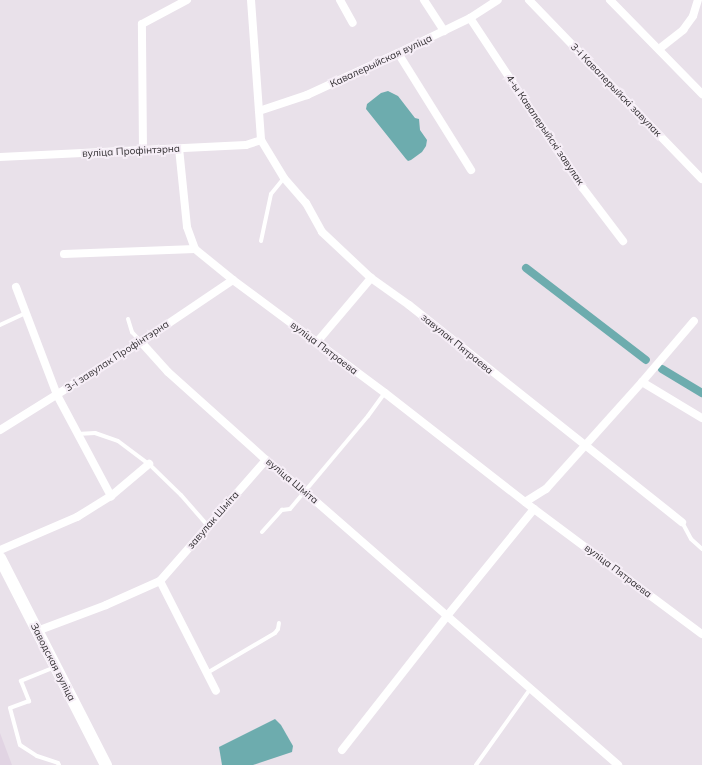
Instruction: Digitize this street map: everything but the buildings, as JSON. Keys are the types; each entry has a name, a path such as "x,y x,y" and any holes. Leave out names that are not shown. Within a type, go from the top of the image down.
{"main road":[{"name":"Заводская вуліца","path":"0,558 106,765"}],"street":[{"path":"143,151 142,24 187,0"},
{"path":"251,0 261,140"},
{"path":"340,0 353,23"},
{"path":"424,0 444,31"},
{"name":"Кавалерыйская вуліца","path":"259,111 307,95 398,53 470,18 498,0"},
{"name":"3-і Кавалерыйскі завулак","path":"529,0 702,179"},
{"path":"610,0 702,94"},
{"path":"658,49 683,30 693,16 698,0"},
{"name":"4-ы Кавалерыйскі завулак","path":"470,18 582,187 623,240"},
{"path":"398,53 471,170"},
{"name":"вуліца Профінтэрна","path":"0,157 143,151 246,144 261,140"},
{"name":"завулак Пятраева","path":"261,140 284,178 306,203 322,232 371,278 409,305 682,522"},
{"path":"64,254 195,249 187,227 178,148"},
{"name":"вуліца Пятраева","path":"195,249 233,280 386,393 534,509 702,634"},
{"path":"317,342 371,278"},
{"name":"3-і завулак Профінтэрна","path":"0,430 141,342 233,280"},
{"path":"16,287 57,395 76,434 111,496"},
{"path":"525,502 546,489 642,382 694,321"},
{"name":"вуліца Шміта","path":"141,342 168,372 266,460 532,688 618,765"},
{"path":"642,382 702,418"},
{"name":"завулак Шміта","path":"37,631 106,605 160,581 266,460"},
{"path":"0,550 77,517 111,496 149,464"},
{"path":"342,750 447,616 534,509"},
{"path":"160,581 216,691"}],"lane":[{"path":"261,241 271,194 284,178"},
{"path":"0,325 26,313"},
{"path":"128,319 132,332 141,342"},
{"path":"262,532 282,510 290,509 386,393"},
{"path":"76,434 95,433 118,441 149,464 181,495 208,526"},
{"path":"682,522 691,539 702,549"},
{"path":"207,674 275,633 278,629 279,623"},
{"path":"55,666 22,681 29,701 10,708 20,745 37,756 58,763 58,765"},
{"path":"476,765 532,688"}],"shaded area":[{"path":"0,733 12,765 0,765"}],"water":[{"path":"388,91 398,96 415,118 419,119 420,130 427,140 426,146 422,152 408,161 366,109 367,104 381,93"},
{"path":"275,719 281,725 293,746 292,752 253,765 222,765 219,747"}],"waterway":[{"path":"526,268 646,360"},
{"path":"662,369 702,393"}]}
